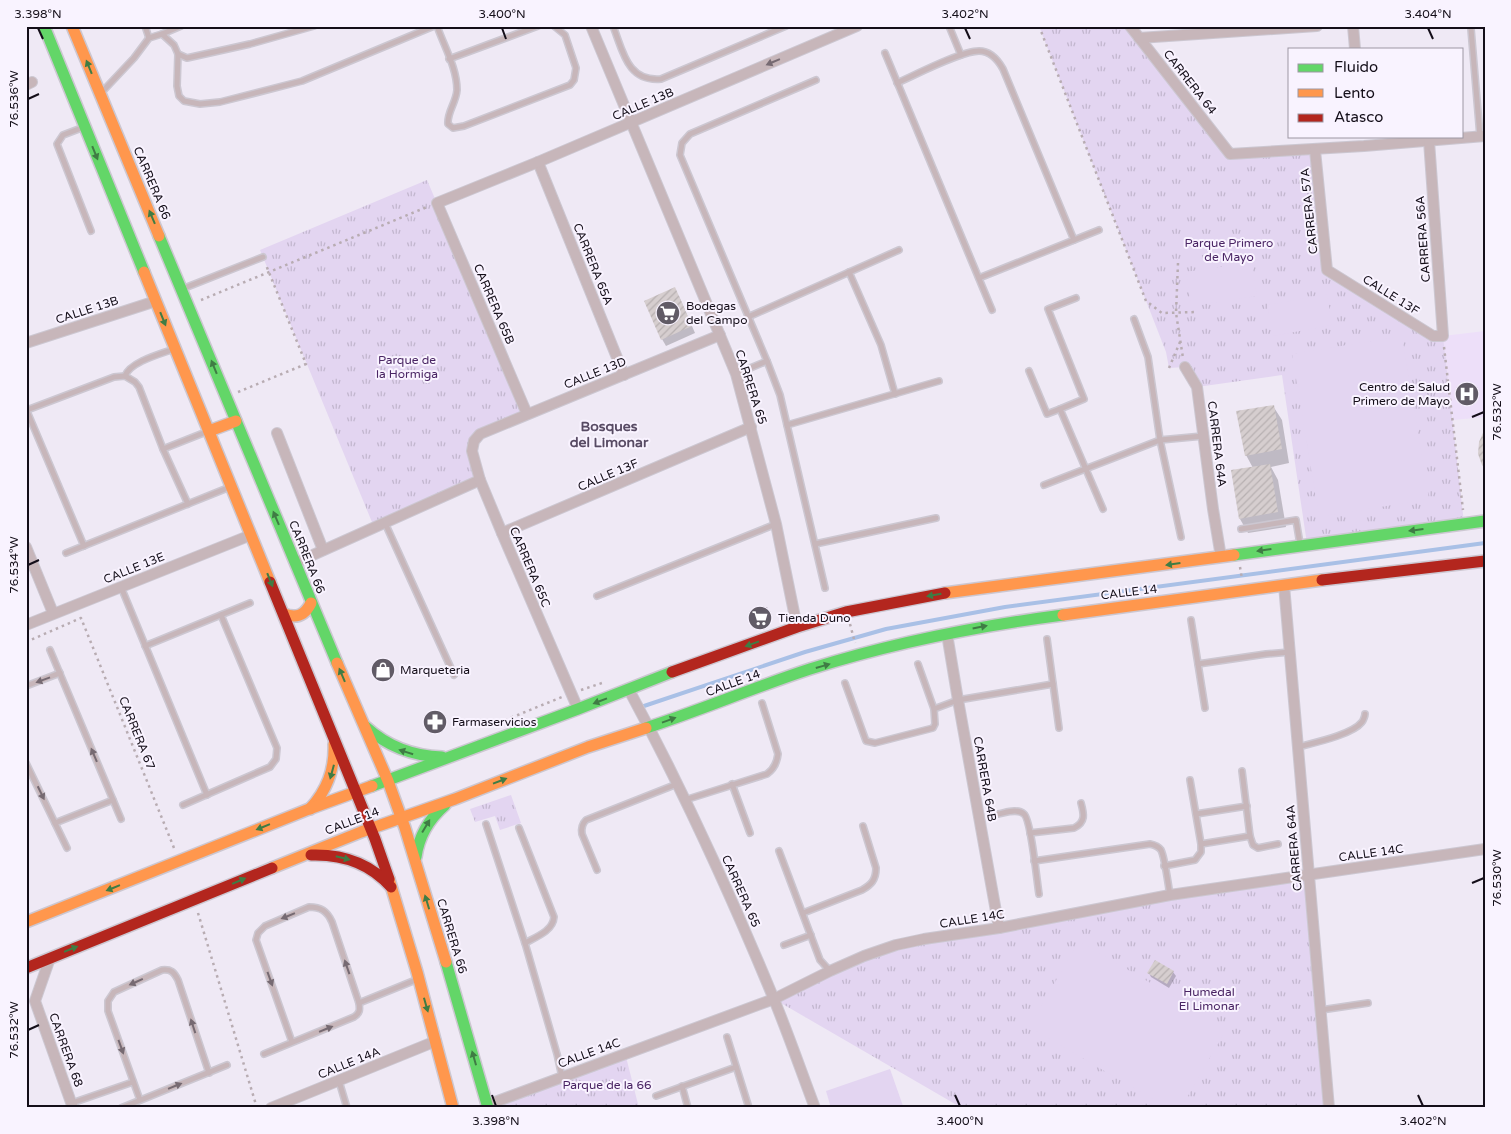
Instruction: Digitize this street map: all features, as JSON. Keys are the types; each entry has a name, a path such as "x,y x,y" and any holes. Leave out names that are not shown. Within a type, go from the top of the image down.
{"street":[{"name":"CARRERA 66","path":"44,26 97,122 182,289 294,563 360,720 388,781 402,818 463,1019 487,1106"},
{"name":"CARRERA 66","path":"72,26 100,94 97,122 156,301 357,792 394,891 453,1108"},
{"name":"CARRERA 65","path":"592,26 736,374 776,524 798,627"},
{"name":"CALLE 13B","path":"437,203 857,26"},
{"name":"CARRERA 64","path":"1130,26 1230,154 1314,150"},
{"path":"1139,38 1317,26"},
{"path":"1353,26 1355,48"},
{"path":"1314,150 1363,141 1429,141 1482,137"},
{"name":"CARRERA 56A","path":"1429,141 1443,336"},
{"name":"CARRERA 57A","path":"1314,150 1327,270"},
{"name":"CARRERA 65A","path":"538,162 624,375"},
{"name":"CARRERA 65B","path":"437,203 527,414"},
{"name":"CALLE 13F","path":"1327,270 1433,336 1443,336"},
{"name":"CALLE 13B","path":"26,343 156,301"},
{"name":"CALLE 13D","path":"480,434 720,335"},
{"name":"CARRERA 64A","path":"1185,367 1197,387 1221,557"},
{"path":"209,431 236,421"},
{"name":"CALLE 13F","path":"502,533 751,427"},
{"path":"278,433 323,550"},
{"name":"CARRERA 65C","path":"480,434 474,441 472,451 480,480 578,709"},
{"path":"294,563 480,480"},
{"name":"CALLE 14","path":"29,918 309,809 388,781 664,675 798,627 846,612 941,594 1485,521"},
{"name":"CALLE 13E","path":"26,625 251,534"},
{"path":"26,547 53,613"},
{"name":"CALLE 14","path":"26,968 371,828 455,799 588,747 649,728 810,670 889,646 1008,622 1284,585 1485,561"},
{"name":"CARRERA 64A","path":"1284,585 1329,1108"},
{"path":"284,614 293,617 300,616 307,612 311,603"},
{"name":"CARRERA 64B","path":"947,634 999,928"},
{"name":"CARRERA 65","path":"629,690 685,800 731,899 774,998 815,1108"},
{"path":"360,720 377,737 398,749 426,757 454,756"},
{"path":"309,809 323,792 332,772 334,750 330,728"},
{"path":"416,864 417,849 424,829 438,811 455,799"},
{"name":"CALLE 14C","path":"487,1106 774,998 864,956 924,938 999,928 1170,895 1485,848"},
{"path":"295,858 322,855 348,859 374,871 394,891"},
{"name":"CARRERA 68","path":"50,958 31,998 72,1105"},
{"name":"CALLE 14A","path":"270,1108 436,1041"}],"lane":[{"path":"144,26 149,38"},
{"path":"100,94 134,58 149,38 181,26"},
{"path":"178,54 187,58 250,44 314,26"},
{"path":"162,34 174,45 178,54 177,86 179,96 184,101 200,104 220,102 302,81 435,26 454,68 457,89 455,102 448,117 448,124 453,128 464,126 570,85 574,80 576,68 565,35 554,26"},
{"path":"449,58 538,26"},
{"path":"613,26 630,68 636,74 652,80 661,79 786,26"},
{"path":"949,26 961,55"},
{"path":"1471,30 1482,137"},
{"path":"897,83 961,55 977,51 993,56 999,62 1074,240"},
{"path":"885,53 992,310"},
{"path":"816,80 690,134 685,138 680,148 681,160 780,395 825,588"},
{"path":"91,231 56,144 63,135 97,122"},
{"path":"979,278 1099,230"},
{"path":"748,317 899,250"},
{"path":"182,289 263,256"},
{"path":"849,272 881,345 895,394"},
{"path":"1030,371 1047,414 1084,399 1048,309 1076,298"},
{"path":"1134,319 1148,358 1160,440 1181,537"},
{"path":"125,376 127,370 136,364 175,349"},
{"path":"736,374 767,361"},
{"path":"84,546 27,410 114,376 125,376 139,387 188,504"},
{"path":"787,425 939,381"},
{"path":"1060,409 1103,509"},
{"path":"163,448 209,431"},
{"path":"1044,485 1160,440 1203,436"},
{"path":"66,553 232,486"},
{"path":"815,544 936,518"},
{"path":"1241,529 1296,520 1300,545"},
{"path":"384,523 454,675"},
{"path":"597,596 776,524"},
{"path":"121,586 206,795"},
{"path":"145,646 250,603"},
{"path":"183,805 270,767 276,759 277,748 221,615"},
{"path":"1190,620 1205,708"},
{"path":"1047,640 1059,728"},
{"path":"50,650 121,818"},
{"path":"1198,664 1290,652"},
{"path":"845,683 866,741 875,743 933,728 935,724 934,709 918,664"},
{"path":"26,686 60,674"},
{"path":"934,709 958,700 1053,684"},
{"path":"685,800 772,771 778,760 778,754 762,703"},
{"path":"1298,747 1320,742 1352,729 1363,722 1365,714"},
{"path":"26,763 67,848"},
{"path":"1242,771 1250,836 1253,845 1256,848 1278,844"},
{"path":"1164,866 1194,860 1201,852 1190,780"},
{"path":"597,870 582,834 586,820 677,784"},
{"path":"732,784 750,833"},
{"path":"55,823 113,800"},
{"path":"1030,833 1074,828 1080,825 1084,814 1081,803"},
{"path":"1196,814 1247,806"},
{"path":"998,814 1016,811 1023,813 1028,819 1039,894"},
{"path":"486,824 524,943 562,1077"},
{"path":"803,914 862,890 873,881 876,875 876,868 864,826"},
{"path":"519,828 554,917 554,924 524,943"},
{"path":"1201,844 1250,836"},
{"path":"1034,861 1150,844 1158,846 1160,849 1170,895"},
{"path":"779,851 820,960 830,971"},
{"path":"264,1054 354,1017 360,1010 332,922 326,912 315,907 309,907 265,926 258,933 256,940 292,1042"},
{"path":"784,945 811,934"},
{"path":"140,1100 108,1011 108,1001 114,992 162,970 168,969 175,973 209,1073"},
{"path":"359,1003 418,979"},
{"path":"1321,1010 1368,1003"},
{"path":"727,1037 749,1108"},
{"path":"121,1108 227,1065"},
{"path":"656,1096 736,1067"},
{"path":"339,1080 347,1108"},
{"path":"72,1105 133,1082"},
{"path":"682,1086 688,1108"}],"path":[{"path":"1039,26 1146,301 1162,313 1197,312"},
{"path":"199,300 437,203"},
{"path":"1178,262 1176,313 1185,367"},
{"path":"238,392 306,364 269,272"},
{"path":"1443,336 1464,524"},
{"path":"1169,368 1180,340"},
{"path":"1240,562 1243,583"},
{"name":"CARRERA 67","path":"26,642 81,618 177,854"},
{"path":"850,625 856,649"},
{"path":"197,910 257,1108"}],"shaded area":[{"path":"1485,331 1485,417 1453,420 1443,336"}],"green space":[{"name":"Parque Primero de Mayo","path":"1039,26 1130,26 1230,154 1315,150 1327,270 1433,336 1443,336 1464,523 1307,544 1282,375 1197,387 1185,367 1169,368 1166,352"},
{"name":"Parque de la Hormiga","path":"427,180 527,414 474,441 480,480 374,527 260,250"},
{"path":"1252,262 1257,296 1191,306 1186,272"},
{"path":"1327,294 1332,325 1273,336 1267,305"},
{"path":"1402,336 1429,499 1319,517 1292,354"},
{"path":"511,795 521,823 500,830 495,816 475,822 470,809"},
{"name":"Humedal El Limonar","path":"1309,875 1329,1108 962,1108 774,999 896,945"},
{"path":"1079,941 1227,1028 1181,1108 1168,1108 1029,1027"},
{"name":"Parque de la 66","path":"625,1053 639,1108 488,1108"},
{"path":"890,1069 903,1106 899,1108 831,1108 826,1091"}],"building":[{"name":"Bodegas del Campo","path":"675,287 692,326 661,340 644,301"},
{"path":"1274,405 1282,449 1245,456 1236,411"},
{"path":"1485,428 1485,469 1478,454 1479,442"},
{"path":"1270,464 1278,512 1239,519 1231,470"},
{"path":"1155,960 1174,971 1167,984 1147,973"}],"waterway":[{"path":"641,707 805,652 886,629 1005,607 1485,543"}],"traffic: fast":[{"path":"44,26 144,272"},
{"path":"159,236 337,663"},
{"path":"1234,555 1485,521"},
{"path":"646,728 789,676 872,651 967,630 1063,615"},
{"path":"372,786 672,672"},
{"path":"366,727 383,740 401,749 421,755 442,757"},
{"path":"416,857 426,828 445,805"},
{"path":"446,962 488,1108"}],"traffic: slow":[{"path":"72,26 159,236"},
{"path":"144,272 270,582"},
{"path":"209,431 236,421"},
{"path":"945,593 1234,555"},
{"path":"1063,615 1322,580"},
{"path":"284,614 300,615 311,603"},
{"path":"337,663 388,781 405,828 446,962"},
{"path":"272,868 361,832 455,799 588,747 646,728"},
{"path":"310,809 329,779 333,762 334,744"},
{"path":"26,922 309,809 372,786"},
{"path":"389,879 417,972 453,1108"}],"traffic: jam":[{"path":"1322,580 1485,561"},
{"path":"270,582 375,839 389,879"},
{"path":"672,672 797,627 846,612 945,593"},
{"path":"311,855 334,856 355,862 374,872 391,887"},
{"path":"26,968 272,868"}],"place":[{"name":"Bodegas del Campo","path":"668,313"},
{"name":"Centro de Salud Primero de Mayo","path":"1467,394"},
{"name":"Tienda Duno","path":"760,618"},
{"name":"Marqueteria","path":"383,670"},
{"name":"Farmaservicios","path":"435,722"}],"district":[{"name":"Bosques del Limonar","path":"609,434"}]}
